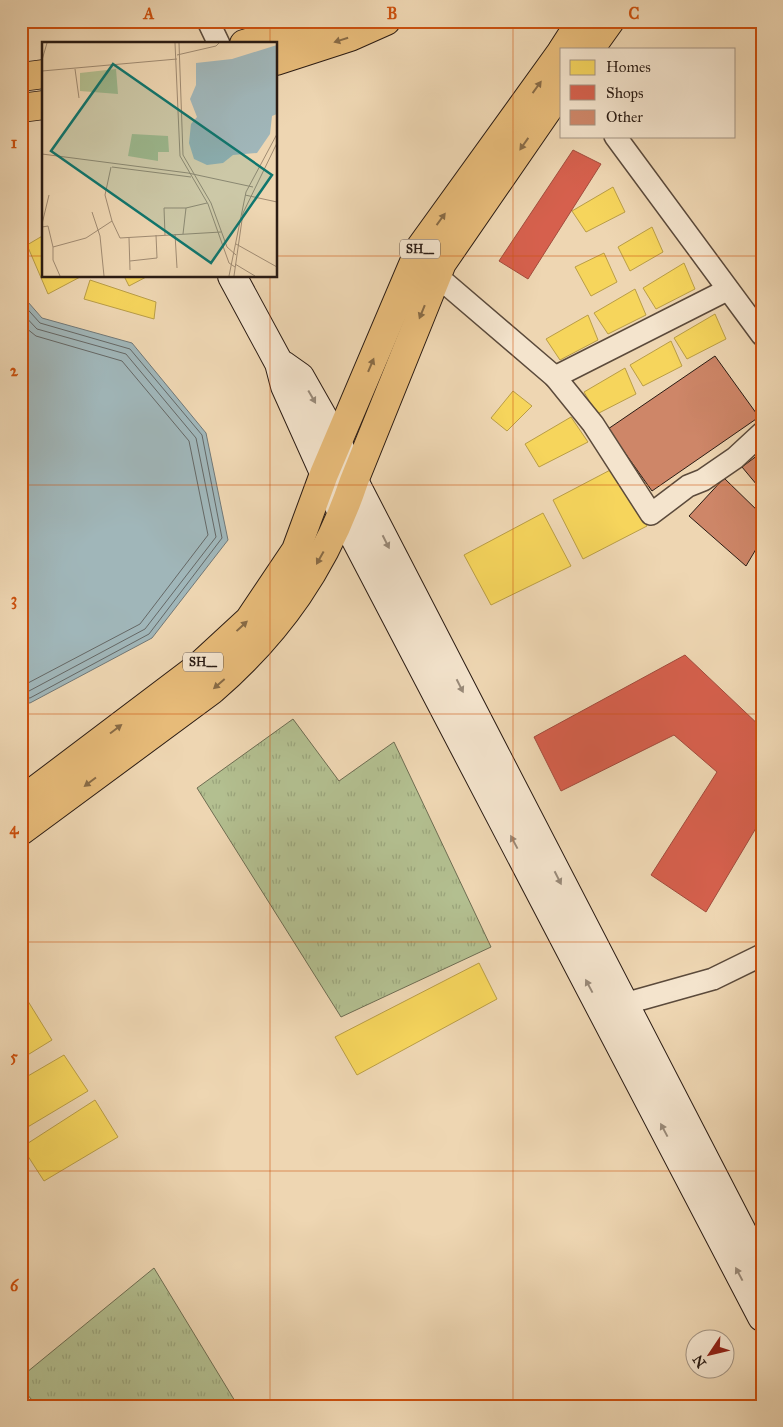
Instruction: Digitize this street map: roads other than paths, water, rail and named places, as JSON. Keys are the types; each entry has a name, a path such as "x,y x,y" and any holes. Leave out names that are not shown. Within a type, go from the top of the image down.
{"main road":[{"path":"251,42 320,21"},
{"path":"278,60 350,37 386,21"},
{"name":"SH__","path":"568,48 581,21"},
{"path":"591,48 610,21"},
{"name":"SH__","path":"343,515 354,481 442,263 560,65"},
{"name":"SH__","path":"21,800 197,668 249,620 296,550 324,474 420,248 560,65"},
{"path":"21,76 42,74"},
{"path":"21,108 42,105"},
{"path":"233,278 279,363 285,386 343,515 762,1317"},
{"path":"279,363 300,376 338,444 354,481 762,1270"},
{"path":"21,831 204,696 241,666 291,607 343,515"}],"street":[{"path":"208,21 218,42"},
{"path":"616,138 761,334"},
{"path":"437,276 555,377 593,424 651,514 688,486 703,480 735,458 762,433"},
{"path":"555,377 727,290"},
{"path":"624,1004 713,980 762,955"}],"water":[{"path":"21,294 42,318 132,343 206,433 228,540 152,638 30,703 21,702"}]}
